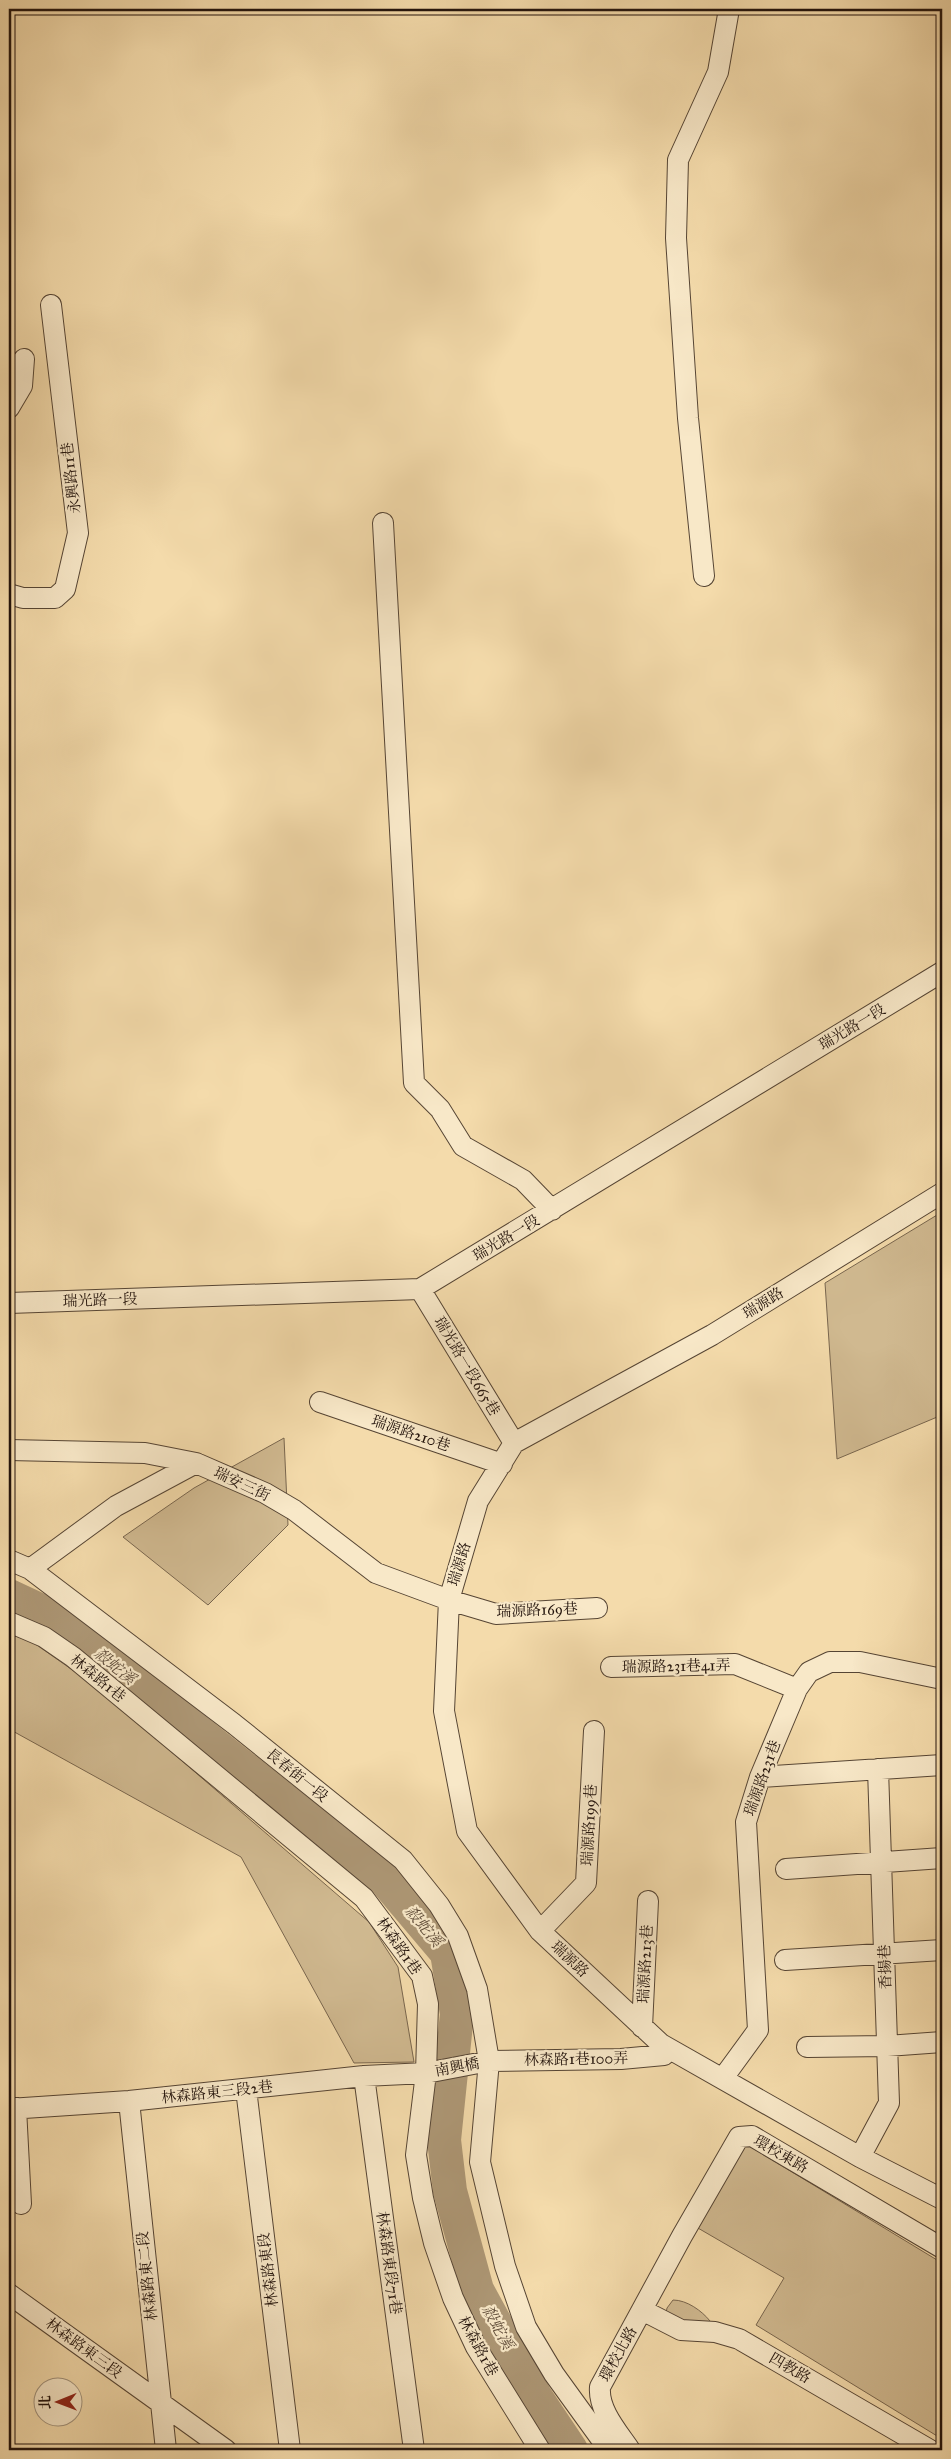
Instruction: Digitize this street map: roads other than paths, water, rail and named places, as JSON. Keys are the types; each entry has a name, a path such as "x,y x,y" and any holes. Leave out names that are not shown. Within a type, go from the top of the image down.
{"street":[{"path":"704,576 688,418 676,238 678,160 718,72 729,9"},
{"name":"永興路11巷","path":"9,594 23,598 56,598 65,589 78,533 51,306"},
{"path":"9,408 22,386 24,359"},
{"path":"383,523 414,1083 440,1108 463,1146 523,1180 552,1210"},
{"name":"瑞光路一段","path":"9,1303 420,1289 942,972"},
{"name":"瑞源路","path":"723,2078 661,2044 540,1931 467,1830 444,1711 449,1600 478,1501 514,1443 712,1335 942,1193"},
{"name":"瑞光路一段665巷","path":"420,1289 514,1443"},
{"name":"瑞源路210巷","path":"320,1402 502,1464"},
{"name":"瑞安三街","path":"9,1450 145,1453 196,1463 265,1493 294,1510 376,1573 449,1600"},
{"path":"30,1569 116,1506 196,1463"},
{"name":"長春街一段","path":"9,1560 30,1569 234,1724 403,1860 439,1905 458,1936 477,1989 488,2061"},
{"name":"瑞源路169巷","path":"449,1600 496,1614 596,1608"},
{"name":"林森路1巷","path":"9,1622 44,1637 73,1657 364,1898 422,1976 428,2004 426,2072 416,2155 423,2198 434,2243 453,2298 476,2347 540,2450"},
{"name":"瑞源路231巷","path":"723,2078 758,2030 746,1822 760,1777 797,1689 809,1672 830,1662 860,1662 942,1679"},
{"name":"瑞源路231巷41弄","path":"610,1667 735,1664 797,1689"},
{"name":"瑞源路199巷","path":"540,1931 586,1883 594,1731"},
{"path":"760,1777 942,1765"},
{"name":"香揚巷","path":"860,2157 889,2103 878,1769"},
{"path":"786,1869 942,1858"},
{"name":"瑞源路213巷","path":"642,2027 648,1901"},
{"path":"784,1960 942,1950"},
{"path":"807,2047 887,2046 942,2042"},
{"name":"林森路1巷100弄","path":"488,2061 620,2059 664,2056"},
{"path":"488,2061 480,2162 505,2266 526,2327 554,2374 609,2450"},
{"name":"南興橋","path":"426,2072 488,2061"},
{"name":"林森路東三段2巷","path":"12,2108 129,2101 364,2076 426,2072"},
{"name":"林森路東段71巷","path":"364,2076 414,2450"},
{"path":"723,2078 860,2157 942,2199"},
{"name":"林森路東段","path":"246,2089 290,2450"},
{"name":"林森路東二段","path":"129,2101 166,2450"},
{"path":"12,2108 21,2204"},
{"name":"環校東路","path":"642,2310 736,2139 743,2136 752,2136 942,2248"},
{"name":"林森路東三段","path":"9,2294 160,2403"},
{"name":"環校北路","path":"630,2450 599,2397 600,2387 642,2310"},
{"name":"四教路","path":"642,2310 681,2330 714,2332 739,2339 930,2450"},
{"path":"160,2403 226,2450"}],"waterway":[{"name":"殺蛇溪","path":"9,1596 54,1617 386,1881 447,1953 457,2014 444,2140 450,2191 477,2290 535,2396 571,2450"}]}
